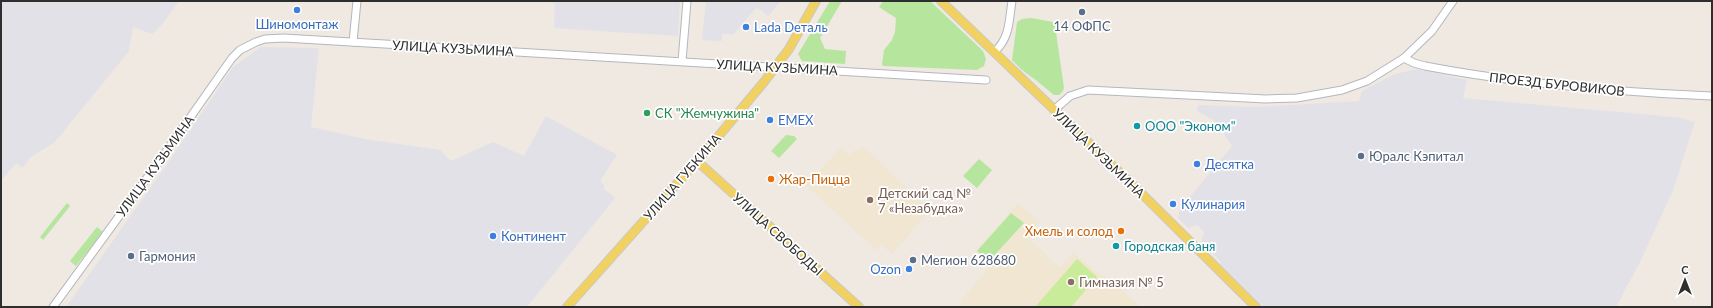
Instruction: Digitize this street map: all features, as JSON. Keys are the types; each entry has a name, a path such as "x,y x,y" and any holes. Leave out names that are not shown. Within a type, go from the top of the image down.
{"main road":[{"name":"УЛИЦА ГУБКИНА","path":"567,307 697,161 777,67 816,1"},
{"name":"УЛИЦА КУЗЬМИНА","path":"941,1 1129,181 1256,307"},
{"name":"УЛИЦА СВОБОДЫ","path":"697,161 859,307"}],"street":[{"path":"354,42 358,1"},
{"path":"682,61 687,1"},
{"path":"994,52 1001,47 1007,36 1012,1"},
{"path":"1054,110 1070,96 1088,90 1283,98 1313,96 1342,90 1358,85 1404,58 1432,31 1453,1"},
{"name":"УЛИЦА КУЗЬМИНА","path":"53,307 168,149 224,67 240,50 256,42 274,38 354,42 986,80"},
{"name":"ПРОЕЗД БУРОВИКОВ","path":"1404,58 1414,64 1514,81 1657,94 1712,96"}],"shaded area":[{"path":"1,1 179,1 164,22 152,34 133,27 129,51 55,142 31,157 22,168 16,163 1,181"},
{"path":"539,1 680,1 678,36 554,28 555,3"},
{"path":"706,1 781,1 768,16 758,8 755,9 734,34 722,34 722,41 702,40"},
{"path":"261,47 319,48 311,127 365,139 440,150 451,161 493,142 524,156 546,116 617,155 600,181 605,186 603,188 615,198 527,307 66,307 166,166 233,67"},
{"path":"1417,69 1467,80 1463,98 1681,118 1695,122 1673,190 1641,260 1616,307 1264,307 1220,264 1221,262 1201,242 1204,232 1197,225 1188,228 1178,218 1180,209 1232,146 1215,121 1197,111 1198,105 1257,107 1359,101 1362,91 1395,74"},
{"name":"Детский сад № 7 «Незабудка»","path":"862,146 930,210 892,254 881,244 876,250 806,185 841,148 849,155 855,150 857,151"},
{"path":"1018,203 1040,222 1027,237 1046,254 1049,259 1060,267 1073,252 1100,275 1107,277 1141,307 962,307 961,301 988,268 973,254"}],"green space":[{"path":"830,1 842,1 820,38 825,49 846,51 845,64 802,61 798,54"},
{"path":"883,1 930,1 983,51 986,59 984,66 977,70 883,66 884,50 892,40 895,32 896,18 879,7"},
{"path":"1031,18 1053,22 1055,25 1064,88 1059,95 1054,95 1022,70 1012,60 1017,22 1022,19"},
{"path":"786,135 794,136 797,139 779,158 771,151"},
{"path":"979,159 992,170 977,188 963,176"},
{"path":"67,203 70,206 43,240 40,237"},
{"path":"1011,213 1024,223 989,261 977,251"},
{"path":"97,227 103,232 76,266 70,261"},
{"path":"1077,259 1097,277 1071,307 1035,307"}],"place":[{"name":"Шиномонтаж","path":"297,10"},
{"name":"14 ОФПС","path":"1082,12"},
{"name":"Lada Dеталь","path":"746,27"},
{"name":"СК \"Жемчужина\"","path":"647,113"},
{"name":"EMEX","path":"770,120"},
{"name":"ООО \"Эконом\"","path":"1137,126"},
{"name":"Юралс Кэпитал","path":"1361,156"},
{"name":"Десятка","path":"1197,164"},
{"name":"Жар-Пицца","path":"771,179"},
{"name":"Детский сад № 7 «Незабудка»","path":"870,200"},
{"name":"Кулинария","path":"1173,204"},
{"name":"Хмель и солод","path":"1121,231"},
{"name":"Континент","path":"493,236"},
{"name":"Городская баня","path":"1116,246"},
{"name":"Гармония","path":"131,256"},
{"name":"Мегион 628680","path":"913,260"},
{"name":"Ozon","path":"909,269"},
{"name":"Гимназия № 5","path":"1071,282"}]}
